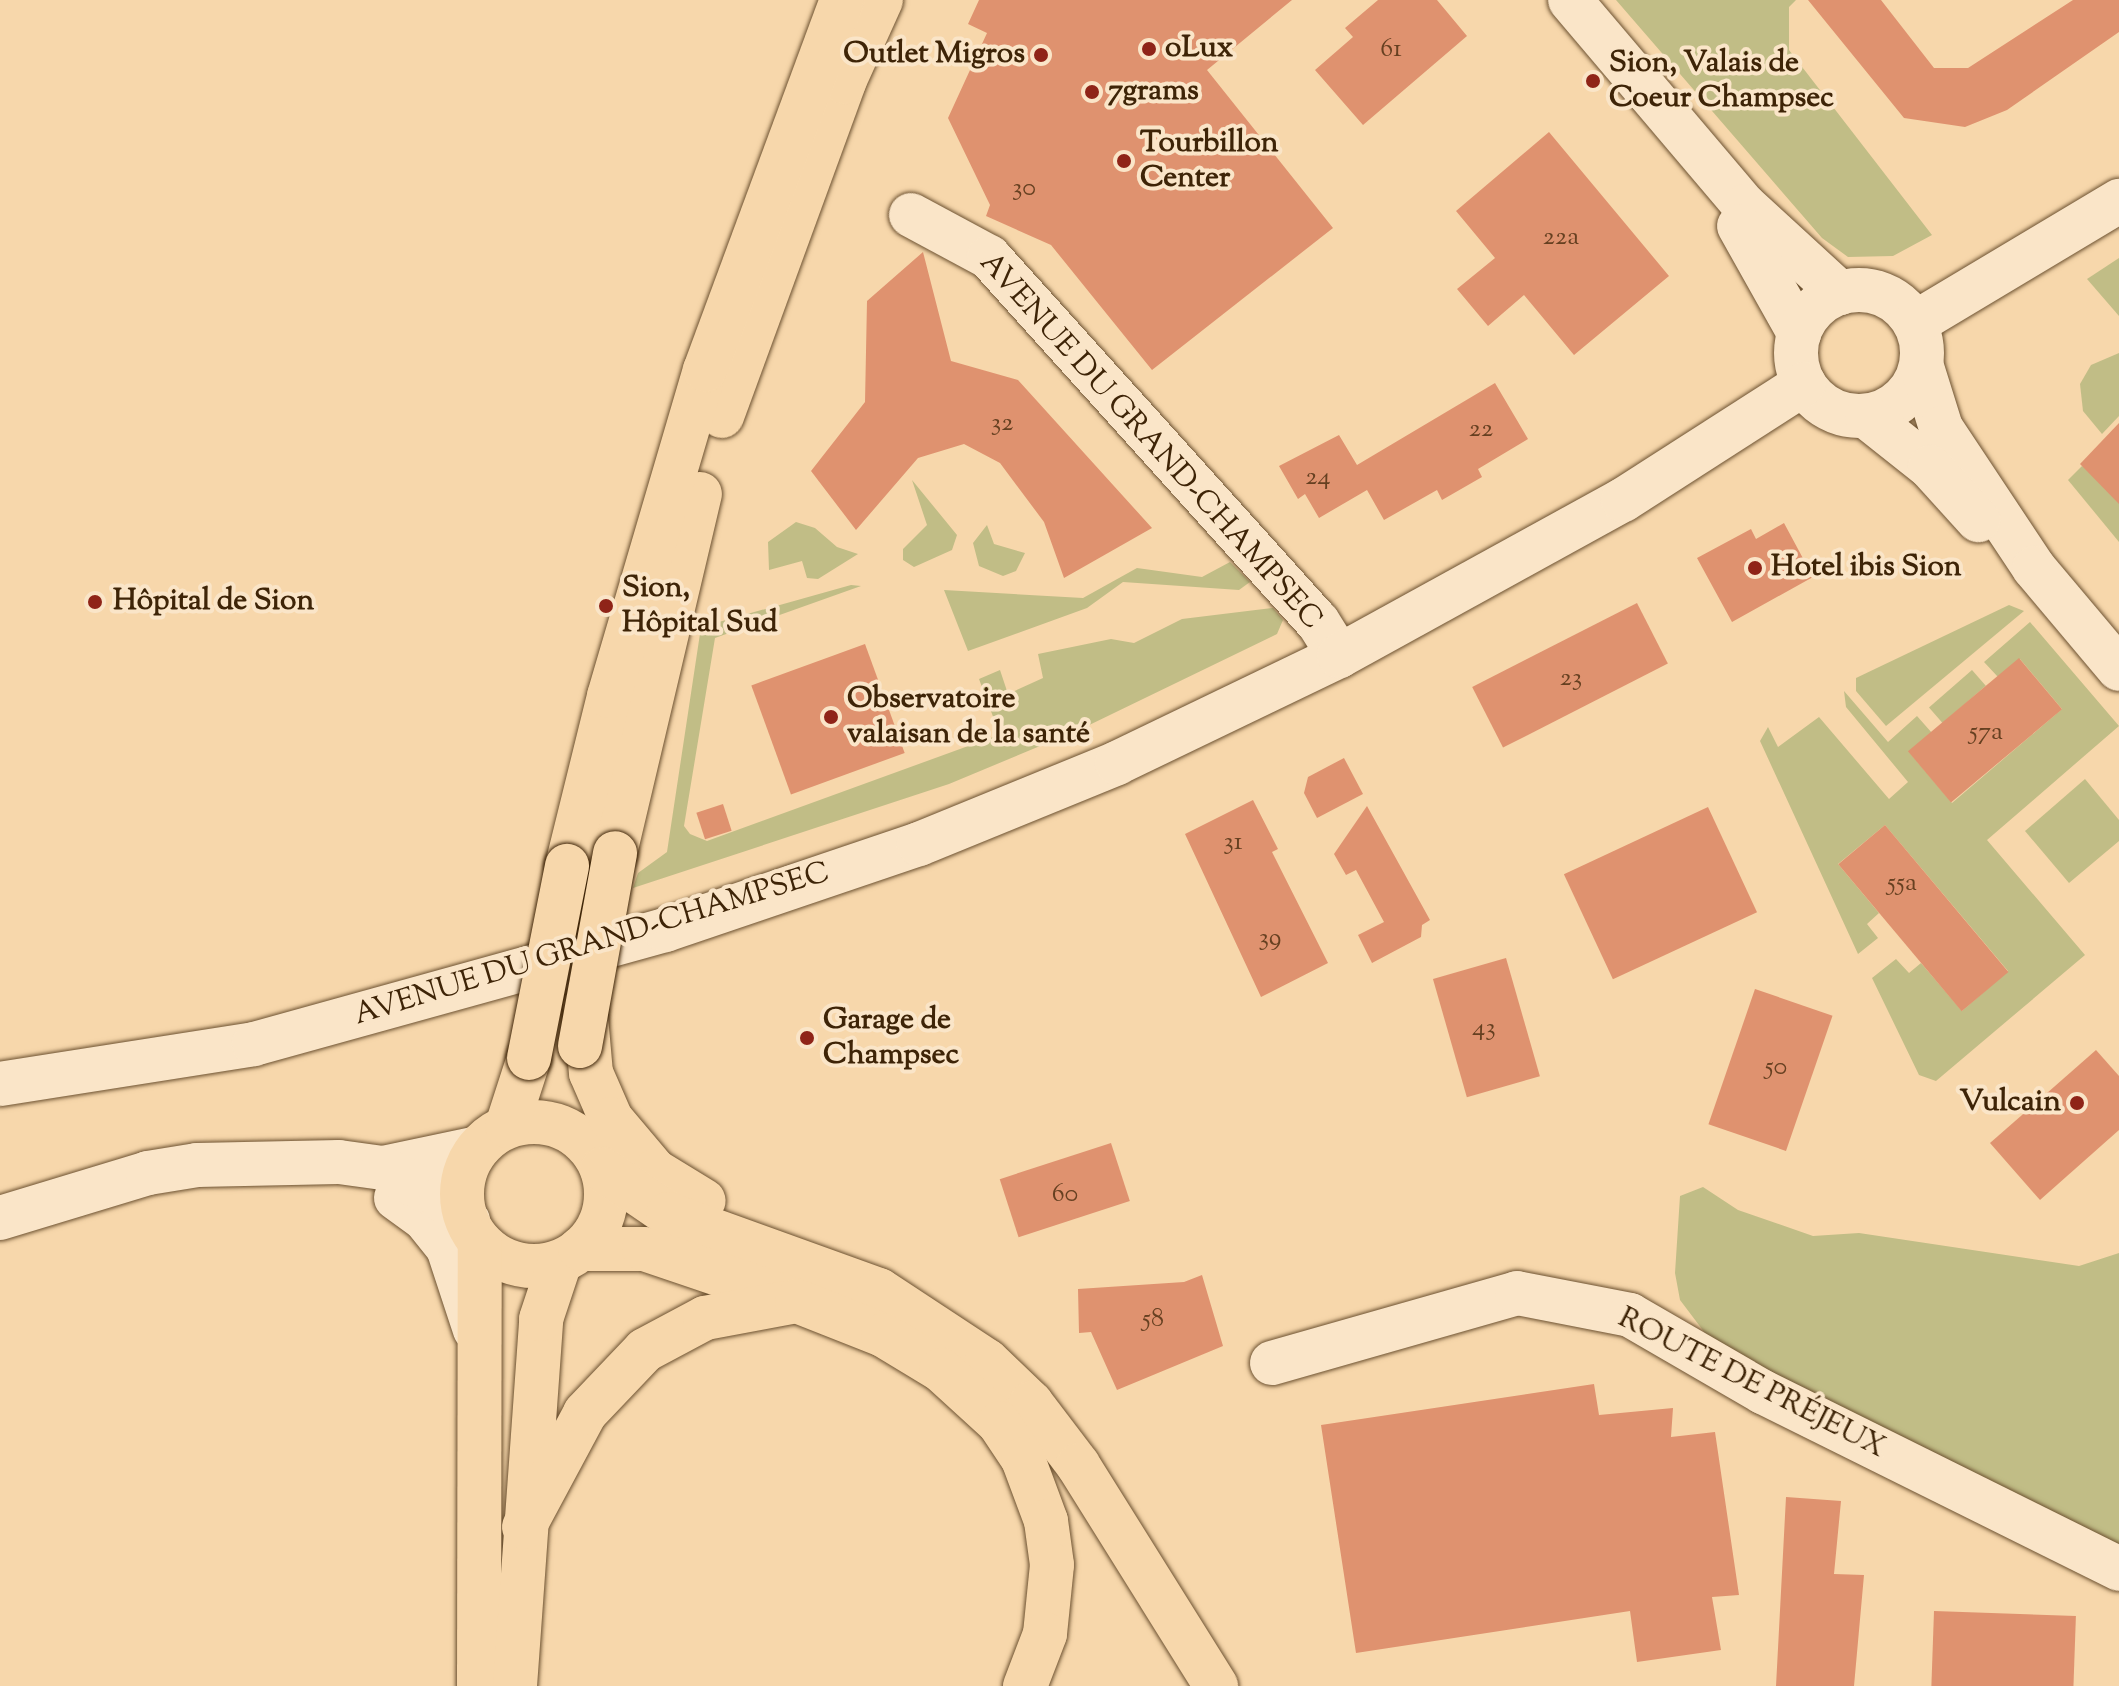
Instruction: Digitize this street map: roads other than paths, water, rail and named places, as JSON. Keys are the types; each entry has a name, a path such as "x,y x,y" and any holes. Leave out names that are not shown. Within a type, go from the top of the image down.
{"main road":[{"path":"479,1686 482,1356 474,1232 463,1176 493,1137 529,1058 567,866 609,696 705,370 842,0"},
{"path":"515,1686 524,1527 543,1307 570,1256 604,1207 593,1155 584,1032 615,853 688,538 735,376 881,0"},
{"path":"584,1032 602,1104 642,1159 802,1281 941,1370 999,1423 1023,1459 1046,1521 1052,1565 1045,1634 1025,1686"},
{"path":"493,1137 549,1123 668,1214 802,1281"},
{"path":"474,1232 514,1263 644,1249 802,1281 912,1308 962,1341 1022,1394 1100,1497 1216,1686"},
{"path":"524,1527 585,1413 638,1355 705,1318 802,1281"}],"street":[{"path":"1570,0 1674,126 1789,253 1840,293"},
{"path":"1674,126 1799,333"},
{"path":"1915,323 2119,201"},
{"name":"AVENUE DU GRAND-CHAMPSEC","path":"911,215 989,257 1318,622 1339,656"},
{"path":"2034,568 1867,417 1830,409 1804,384 1796,354 1799,333 1815,307 1840,293 1884,295 1915,323 1922,367 1941,428 2034,568 2119,669"},
{"path":"1867,417 1902,401 1922,367"},
{"name":"AVENUE DU GRAND-CHAMPSEC","path":"0,1084 254,1044 665,930 934,838 1117,763 1339,656 1623,500 1804,384"},
{"path":"0,1218 148,1173 197,1165 313,1162 383,1168 493,1137"},
{"path":"313,1162 395,1198 424,1218 448,1248 464,1286 482,1356"},
{"path":"383,1168 441,1199 474,1232"},
{"name":"ROUTE DE PRÉJEUX","path":"1272,1363 1517,1293 1630,1315 1763,1392 2119,1569"}],"place":[{"name":"oLux","path":"1149,49"},
{"name":"Outlet Migros","path":"1041,55"},
{"name":"Sion, Valais de Coeur Champsec","path":"1593,81"},
{"name":"7grams","path":"1092,92"},
{"name":"Tourbillon Center","path":"1124,161"},
{"name":"Hotel ibis Sion","path":"1755,568"},
{"name":"Hôpital de Sion","path":"95,602"},
{"name":"Sion, Hôpital Sud","path":"606,606"},
{"name":"Observatoire valaisan de la santé","path":"831,717"},
{"name":"Garage de Champsec","path":"807,1038"},
{"name":"Vulcain","path":"2077,1103"}]}
